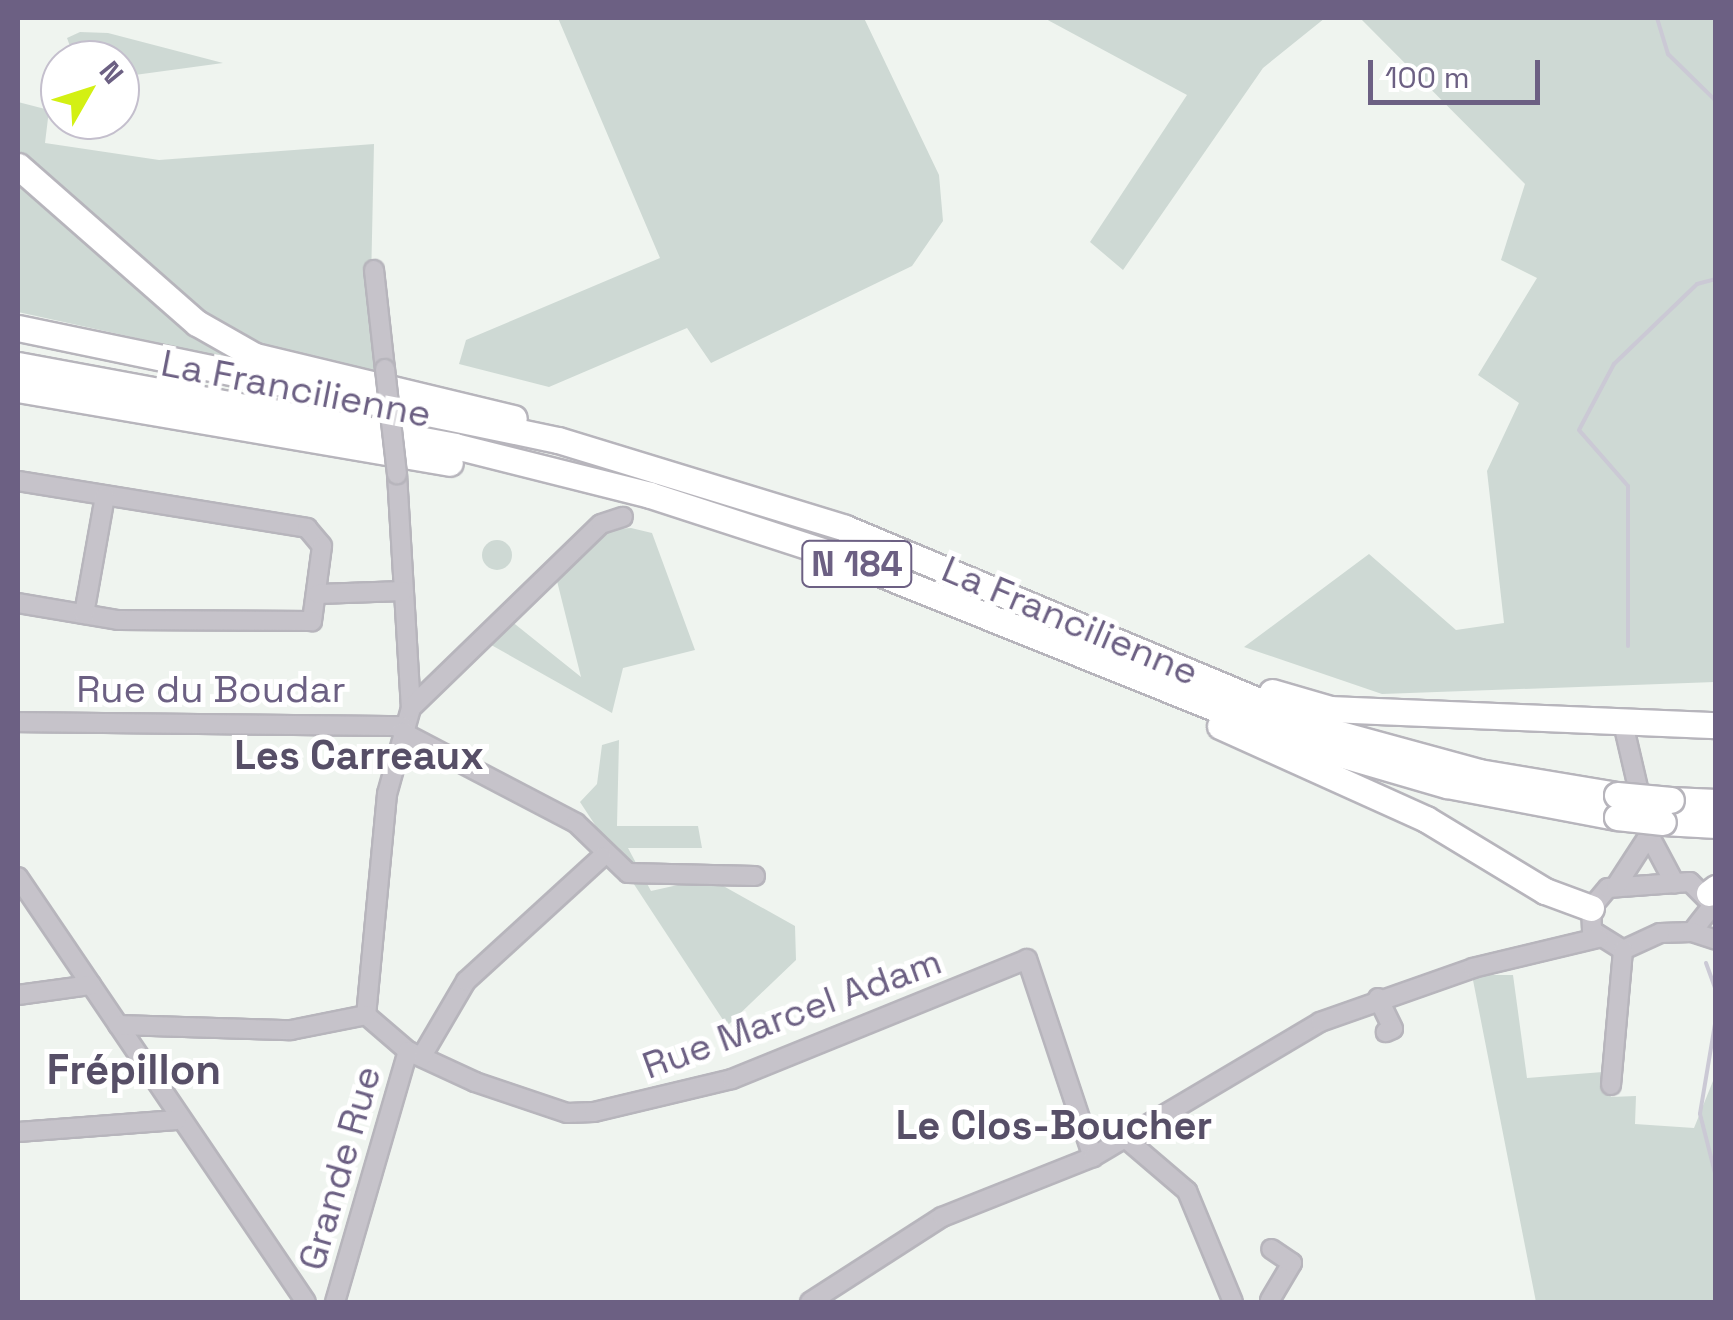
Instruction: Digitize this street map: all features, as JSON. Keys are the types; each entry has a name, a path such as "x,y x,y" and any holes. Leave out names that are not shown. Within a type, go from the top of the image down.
{"highway":[{"path":"18,166 196,323 255,356 464,402 558,440"},
{"name":"La Francilienne","path":"18,328 558,440 845,528 1333,732 1661,819 1716,824"},
{"name":"La Francilienne","path":"18,364 552,473 832,554 1152,684 1447,785 1617,806"},
{"path":"18,389 538,478 552,473"},
{"path":"1148,655 1330,708 1622,718 1716,726"},
{"path":"1152,684 1230,732 1426,819 1590,915"},
{"name":"La Francilienne","path":"1661,819 1716,802"}],"street":[{"path":"18,156 105,232"},
{"path":"118,1025 291,1030 366,1015 405,722 397,474 374,270"},
{"path":"18,482 307,528 322,546 312,621 84,614 18,603"},
{"path":"84,614 106,496"},
{"path":"405,722 601,524 623,518"},
{"path":"318,594 403,591"},
{"path":"1622,718 1661,819 1675,884"},
{"name":"Rue du Boudar","path":"18,722 405,722"},
{"path":"405,722 576,823 602,857 628,874 755,876"},
{"path":"1571,943 1661,819"},
{"name":"Grande Rue","path":"335,1302 415,1054 466,981 602,857"},
{"path":"18,877 177,1120 306,1302"},
{"path":"1616,886 1675,884 1713,904 1692,932"},
{"path":"1590,915 1598,938"},
{"path":"1622,950 1660,933 1692,932 1716,940"},
{"path":"810,1302 942,1216 1093,1156 1260,1053 1378,998 1571,943 1598,938 1622,950"},
{"path":"1611,1085 1622,950"},
{"name":"Rue Marcel Adam","path":"366,1015 415,1054 567,1113 663,1102 1026,959 1093,1156"},
{"path":"18,995 91,985"},
{"path":"1378,998 1392,1029 1386,1032"},
{"path":"18,1132 177,1120"},
{"path":"1125,1138 1187,1191 1233,1302"},
{"path":"1270,1248 1292,1264 1270,1302"}],"shaded area":[{"path":"558,18 864,18 939,175 943,221 912,266 711,363 687,328 549,387 459,364 466,340 660,258"},
{"path":"1044,18 1325,18 1263,68 1123,270 1090,242 1187,95"},
{"path":"1360,18 1715,18 1715,682 1382,694 1244,647 1369,554 1456,630 1504,623 1487,471 1519,403 1478,375 1537,278 1501,260 1525,184"},
{"path":"80,32 108,33 135,40 68,40"},
{"path":"140,41 223,63 140,74"},
{"path":"18,102 40,108 40,140 45,143 159,160 374,144 371,283 382,378 259,347 197,311 18,159"},
{"path":"18,177 98,247 300,374 18,312"},
{"path":"631,528 652,533 695,650 623,668 612,713 477,637 506,617 581,677 557,581 603,530"},
{"path":"497,540 511,549 512,555 503,569 497,570 483,561 482,555 491,541"},
{"path":"619,740 617,826 698,826 702,848 628,848 651,891 709,878 795,926 796,960 727,1026 580,802 597,784 602,745"},
{"path":"1472,975 1513,975 1527,1078 1603,1072 1611,1097 1636,1096 1635,1124 1694,1128 1715,1076 1715,1302 1536,1302"}],"waterway":[{"path":"1657,18 1668,54 1716,101"},
{"path":"1628,646 1628,486 1579,430 1614,364 1697,284 1716,279"},
{"path":"1706,963 1716,990"},
{"path":"1716,1018 1700,1114 1716,1177"}],"district":[{"name":"Les Carreaux","path":"359,756"},
{"name":"Frépillon","path":"134,1070"},
{"name":"Le Clos-Boucher","path":"1054,1126"}]}
